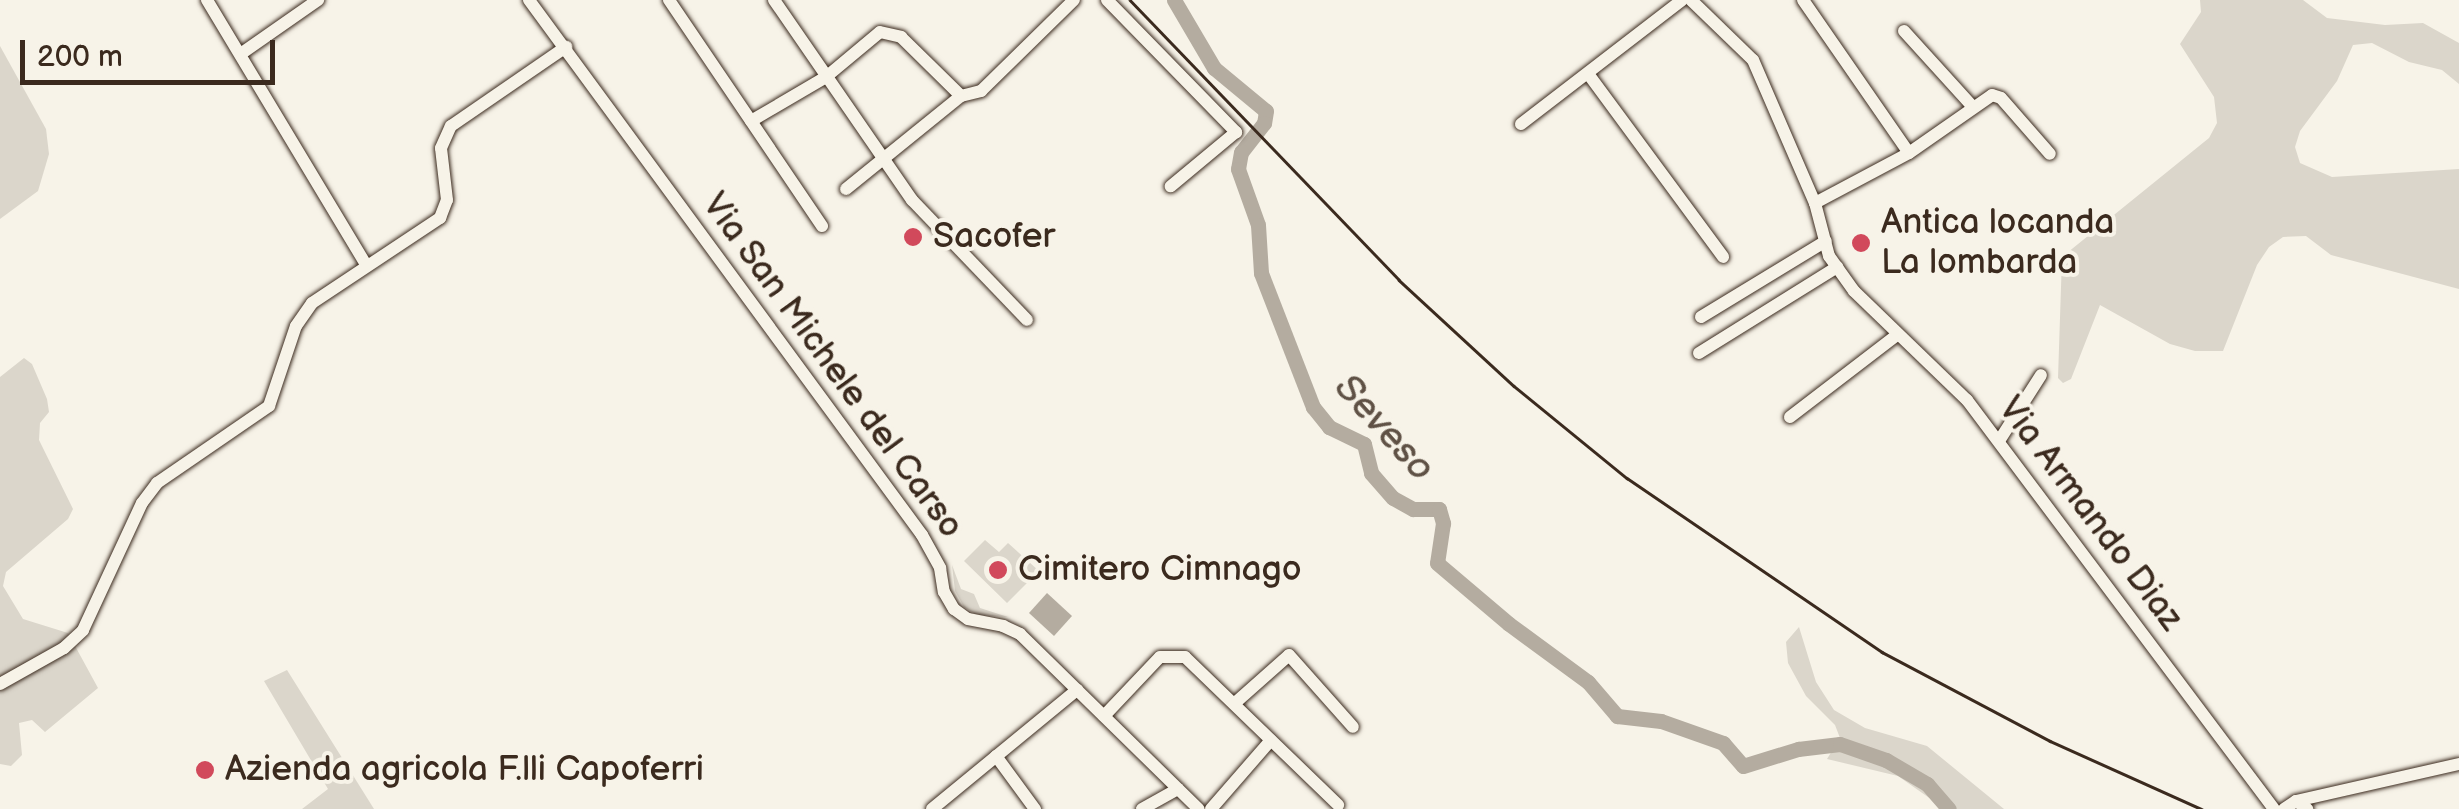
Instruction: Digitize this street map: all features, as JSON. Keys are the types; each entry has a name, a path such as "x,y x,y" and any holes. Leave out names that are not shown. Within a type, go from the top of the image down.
{"street":[{"path":"208,0 368,266"},
{"path":"242,53 318,0"},
{"name":"Via San Michele del Carso","path":"529,0 922,535 940,568 950,605 968,619 1012,629 1199,809"},
{"path":"669,0 822,226"},
{"path":"774,0 912,200 1027,320"},
{"path":"846,189 961,96 991,84 1074,0"},
{"path":"1107,0 1236,132 1171,186"},
{"path":"1521,124 1682,0"},
{"name":"Via Armando Diaz","path":"1691,0 1753,60 1815,203 1837,267 1854,291 1967,400 2271,806"},
{"path":"1803,0 1909,153"},
{"path":"1904,31 1973,107"},
{"path":"751,121 826,77 880,32 892,33 961,96"},
{"path":"0,684 74,640 98,602 149,492 179,465 261,416 274,396 286,352 303,313 440,218 447,200 441,148 451,126 566,47"},
{"path":"1589,75 1724,257"},
{"path":"1815,203 1909,153 1992,95 2001,98 2050,154"},
{"path":"1701,317 1826,241"},
{"path":"1698,353 1837,267"},
{"path":"1790,417 1898,334"},
{"path":"1999,441 2041,375"},
{"path":"1104,716 1154,663 1169,654 1185,657 1338,806"},
{"path":"1235,703 1289,655 1353,727"},
{"path":"932,809 1077,690"},
{"path":"1211,809 1271,740"},
{"path":"996,756 1035,809"},
{"path":"2271,806 2297,806 2459,764"},
{"path":"1142,809 1178,789"}],"shaded area":[{"path":"2200,0 2303,0 2327,18 2385,25 2423,23 2459,43 2459,84 2442,70 2409,62 2372,43 2353,45 2337,81 2300,131 2295,147 2300,163 2332,177 2459,169 2459,289 2331,255 2306,236 2283,237 2269,247 2257,265 2223,351 2195,351 2170,344 2100,305 2071,379 2063,383 2058,378 2062,257 2209,138 2217,123 2214,97 2180,44 2201,12"},
{"path":"0,46 46,129 49,154 38,191 0,219"},
{"path":"24,358 32,364 47,399 49,412 40,423 39,440 73,509 68,519 6,572 3,586 23,619 68,633 98,688 45,732 32,720 19,723 22,755 11,766 0,764 0,377"},
{"path":"985,540 999,552 1008,543 1039,571 1007,603 964,561"},
{"path":"952,565 961,589 974,594 980,608 1008,617 977,615 964,607 955,591"},
{"path":"1047,593 1072,616 1054,636 1029,613"},
{"path":"1799,627 1816,682 1834,710 1865,728 1927,746 2004,809 1945,809 1898,776 1827,759 1840,738 1835,725 1806,696 1788,663 1786,642"},
{"path":"287,670 374,809 302,809 328,789 264,681"}],"waterway":[{"name":"Seveso","path":"1174,0 1214,68 1266,111 1264,123 1241,152 1238,169 1258,225 1261,273 1313,407 1329,427 1364,444 1371,473 1393,498 1413,509 1439,509 1443,523 1437,563 1509,624 1588,682 1617,716 1661,721 1723,743 1743,766 1798,749 1840,744 1886,760 1927,784 1949,809"}],"railway":[{"path":"1130,0 1399,280 1514,386 1627,478 1882,652 2050,741 2201,809"}],"place":[{"name":"Sacofer","path":"913,237"},
{"name":"Antica locanda La lombarda","path":"1861,243"},
{"name":"Cimitero Cimnago","path":"998,570"},
{"name":"Azienda agricola F.lli Capoferri","path":"205,770"}]}
